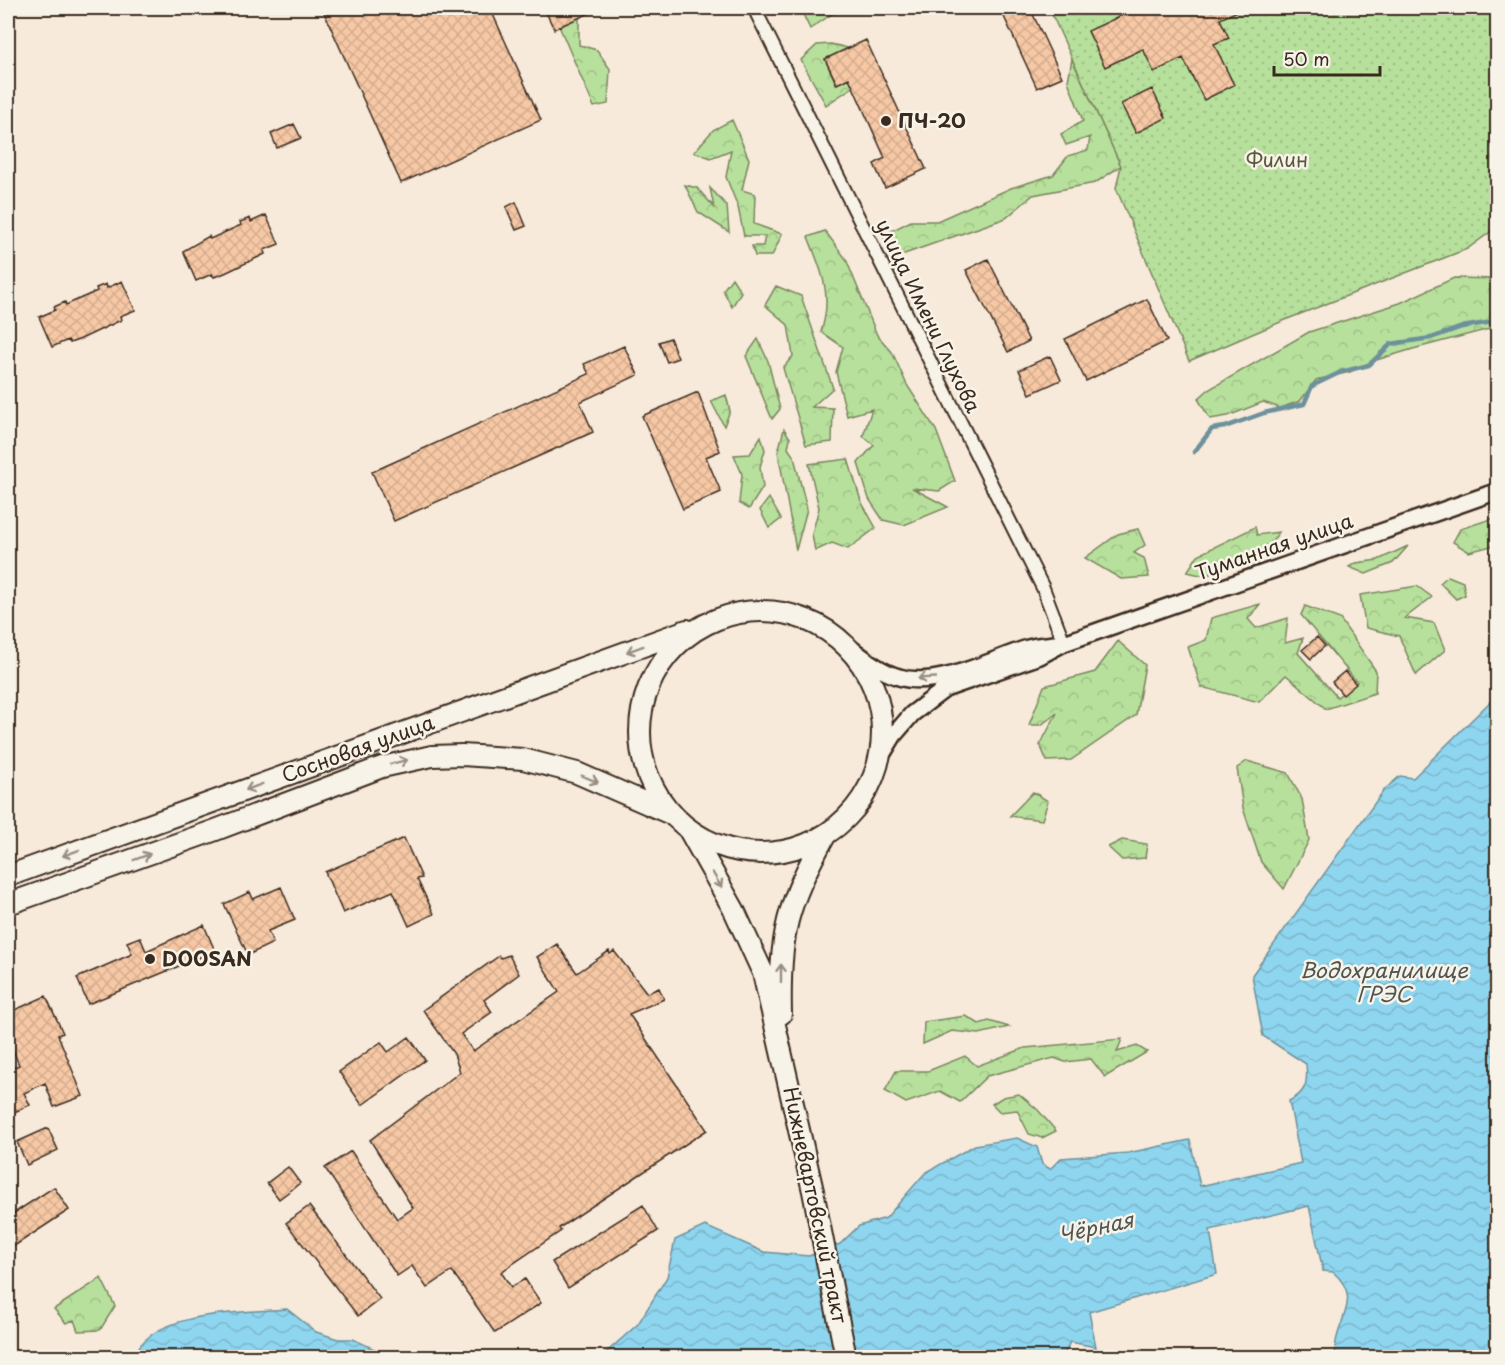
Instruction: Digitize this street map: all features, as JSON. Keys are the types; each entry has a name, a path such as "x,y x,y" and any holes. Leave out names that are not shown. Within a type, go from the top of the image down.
{"main road":[{"path":"743,612 777,612 811,621 840,640 864,669 879,704 882,723 878,761 864,794 848,816 827,833 794,849 757,853 721,846 688,829 671,814 657,795 647,775 641,753 642,708 648,686 666,657 690,633 710,622 743,612"},
{"name":"Сосновая улица","path":"8,876 710,622"},
{"name":"Сосновая улица","path":"8,904 213,831 381,767 432,756 462,755 523,759 577,774 671,814"},
{"name":"Нижневартовский тракт","path":"688,829 749,939 763,973 813,1191 846,1358"},
{"name":"Нижневартовский тракт","path":"783,1053 781,960 789,910 800,881 827,833"}],"street":[{"name":"улица Имени Глухова","path":"754,8 1043,588 1064,643"},
{"name":"Туманная улица","path":"878,761 894,735 912,714 945,689 1040,656 1064,643 1497,491"},
{"name":"Туманная улица","path":"840,640 873,664 899,677 913,678 937,677 1030,647 1064,643"}],"green space":[{"path":"800,8 859,8 832,14 810,29"},
{"name":"Филин","path":"1049,8 1497,8 1497,227 1467,249 1290,318 1189,361 1116,188 1121,166"},
{"path":"579,17 579,45 597,50 610,69 608,104 594,107 559,26"},
{"path":"831,44 848,48 825,59 836,84 849,78 853,87 826,105 801,60 817,45"},
{"path":"1072,59 1121,166 1095,183 1033,195 1006,218 893,258 883,235 911,221 937,221 1011,188 1053,175 1068,156 1088,150 1090,137 1066,145 1061,134 1083,121 1068,81"},
{"path":"732,120 749,159 742,190 755,194 754,224 782,234 772,256 755,256 752,246 763,246 765,236 744,236 738,207 726,177 731,150 711,158 694,152 713,130"},
{"path":"685,185 697,188 714,207 710,188 727,206 729,232 698,212"},
{"path":"825,231 846,259 877,335 892,352 907,385 936,430 955,481 939,491 912,488 948,507 904,525 883,520 869,499 858,463 874,445 863,436 872,409 847,416 836,372 843,347 821,332 826,295 818,261 808,237"},
{"path":"732,278 741,292 732,307 723,290"},
{"path":"1454,278 1497,279 1497,327 1413,349 1373,361 1350,372 1316,380 1300,401 1280,408 1263,402 1228,416 1210,419 1198,399 1208,390 1309,332 1400,303"},
{"path":"776,286 801,296 833,388 812,407 833,408 832,442 806,445 783,368 793,356 788,325 765,305"},
{"path":"758,339 768,361 780,409 772,419 746,356"},
{"path":"726,395 730,411 724,426 711,401"},
{"path":"784,429 790,438 788,448 794,457 807,509 796,550 778,452"},
{"path":"761,436 765,450 760,467 763,487 749,509 739,503 742,474 734,455 750,454"},
{"path":"848,459 861,501 876,528 848,549 832,543 815,551 812,534 819,508 809,464"},
{"path":"769,498 781,519 769,528 760,510"},
{"path":"1497,518 1495,545 1469,552 1453,542 1460,529"},
{"path":"1255,527 1257,535 1279,532 1266,550 1205,576 1187,572 1198,555"},
{"path":"1138,529 1145,545 1134,553 1144,558 1149,577 1121,579 1085,558 1118,534"},
{"path":"1408,546 1393,563 1366,574 1349,567 1356,563 1378,560"},
{"path":"1448,576 1463,582 1465,595 1456,599 1440,583"},
{"path":"1417,586 1432,597 1405,618 1434,623 1445,650 1416,675 1399,636 1366,628 1360,595"},
{"path":"1260,604 1248,619 1256,628 1288,618 1285,643 1303,638 1298,653 1337,697 1357,682 1301,615 1305,606 1340,619 1376,671 1375,693 1326,709 1286,675 1259,702 1201,687 1188,647 1206,640 1211,618"},
{"path":"1118,641 1145,665 1136,715 1071,760 1047,761 1040,745 1057,713 1041,725 1029,725 1044,686 1095,672"},
{"path":"1247,761 1288,773 1302,799 1309,840 1284,889 1261,862 1243,808 1237,768"},
{"path":"1033,792 1048,801 1042,820 1010,816"},
{"path":"1122,840 1147,844 1145,858 1122,860 1108,847"},
{"path":"966,1016 979,1024 989,1021 1009,1027 979,1034 952,1031 923,1044 924,1022"},
{"path":"1122,1039 1117,1052 1137,1046 1147,1052 1105,1077 1091,1059 1065,1062 1054,1058 987,1076 960,1102 940,1091 906,1103 885,1091 896,1071 928,1071 965,1056 977,1066 1025,1048"},
{"path":"1019,1094 1038,1110 1056,1131 1042,1138 1029,1134 1017,1110 1000,1112 992,1104 1003,1097"},
{"path":"101,1278 115,1306 100,1330 78,1331 74,1320 66,1323 54,1309"}],"water":[{"path":"1497,695 1497,1357 1336,1357 1336,1345 1345,1313 1347,1293 1343,1283 1333,1272 1323,1271 1309,1206 1210,1230 1217,1274 1089,1312 1096,1347 1070,1342 1063,1357 600,1358 638,1324 667,1277 675,1240 705,1226 764,1252 809,1256 840,1244 859,1226 886,1218 925,1173 975,1145 1017,1138 1037,1147 1042,1164 1050,1169 1061,1158 1128,1153 1190,1140 1200,1186 1301,1163 1289,1101 1299,1095 1305,1087 1306,1064 1263,1036 1252,975 1384,790 1400,776 1413,778"},
{"path":"287,1309 316,1332 338,1339 353,1339 391,1357 134,1357 143,1342 159,1330 178,1322 224,1314"}],"building":[{"path":"322,8 490,8 541,120 401,183"},
{"path":"544,8 601,8 554,29"},
{"path":"1000,8 1030,8 1062,77 1037,88"},
{"path":"1126,8 1244,8 1220,19 1229,38 1214,44 1234,85 1204,100 1183,58 1154,72 1143,49 1105,67 1088,31 1129,12"},
{"name":"ПЧ-20","path":"866,40 926,169 885,188 874,164 885,158 849,78 837,84 825,59"},
{"path":"1152,89 1166,118 1136,133 1121,104"},
{"path":"294,124 301,138 277,148 271,134"},
{"path":"516,202 526,226 516,230 506,207"},
{"path":"266,215 279,244 264,250 265,254 225,273 214,277 212,274 196,281 183,251 209,236 210,239 241,225 240,222 250,218 251,222"},
{"path":"988,259 1029,341 1008,352 966,270"},
{"path":"122,281 135,310 120,316 121,320 81,339 70,343 68,340 52,347 39,317 55,310 54,307 65,302 66,305 97,291 96,288 106,284 107,288"},
{"path":"1147,299 1167,341 1086,381 1065,339"},
{"path":"670,338 678,358 667,362 659,342"},
{"path":"624,346 638,375 580,402 593,432 394,521 372,472 589,374 584,364"},
{"path":"1050,356 1061,380 1030,394 1019,370"},
{"path":"698,392 720,451 706,457 721,492 683,509 642,416"},
{"path":"1317,637 1325,646 1311,659 1302,650"},
{"path":"1345,671 1356,684 1343,695 1332,682"},
{"path":"404,838 422,878 417,879 434,914 409,926 393,891 343,913 325,872"},
{"path":"281,887 295,920 268,931 273,943 248,955 224,904 250,892 253,899"},
{"path":"204,925 215,951 88,1004 77,978 132,954 127,942 140,937 146,951"},
{"path":"557,944 577,973 609,951 610,954 614,951 647,993 659,988 664,999 629,1014 707,1130 559,1228 561,1231 501,1272 511,1287 525,1279 541,1303 495,1333 452,1271 427,1288 412,1266 397,1276 325,1168 351,1151 397,1219 413,1208 370,1140 460,1072 454,1054 423,1010 499,956 501,958 509,955 519,974 484,1000 492,1012 461,1034 473,1051 559,992 537,957"},
{"path":"46,996 63,1033 58,1035 83,1096 54,1107 45,1083 24,1093 30,1105 8,1115 8,1070 19,1065 8,1037 8,1013"},
{"path":"409,1037 425,1060 362,1105 339,1072 381,1042 388,1052"},
{"path":"48,1128 58,1150 27,1165 17,1142"},
{"path":"288,1167 300,1183 279,1199 267,1183"},
{"path":"54,1187 69,1210 8,1250 8,1217"},
{"path":"643,1205 658,1231 568,1288 552,1262"},
{"path":"309,1206 380,1299 358,1316 286,1223"}],"waterway":[{"path":"1194,452 1212,429 1225,427 1264,413 1304,404 1312,386 1341,372 1369,365 1391,344 1431,338 1462,327 1498,321"}],"place":[{"name":"ПЧ-20","path":"886,121"},
{"name":"DOOSAN","path":"150,959"}],"water label":[{"name":"Водохранилище ГРЭС","path":"1384,983"},
{"name":"Чёрная","path":"1096,1228"}]}
